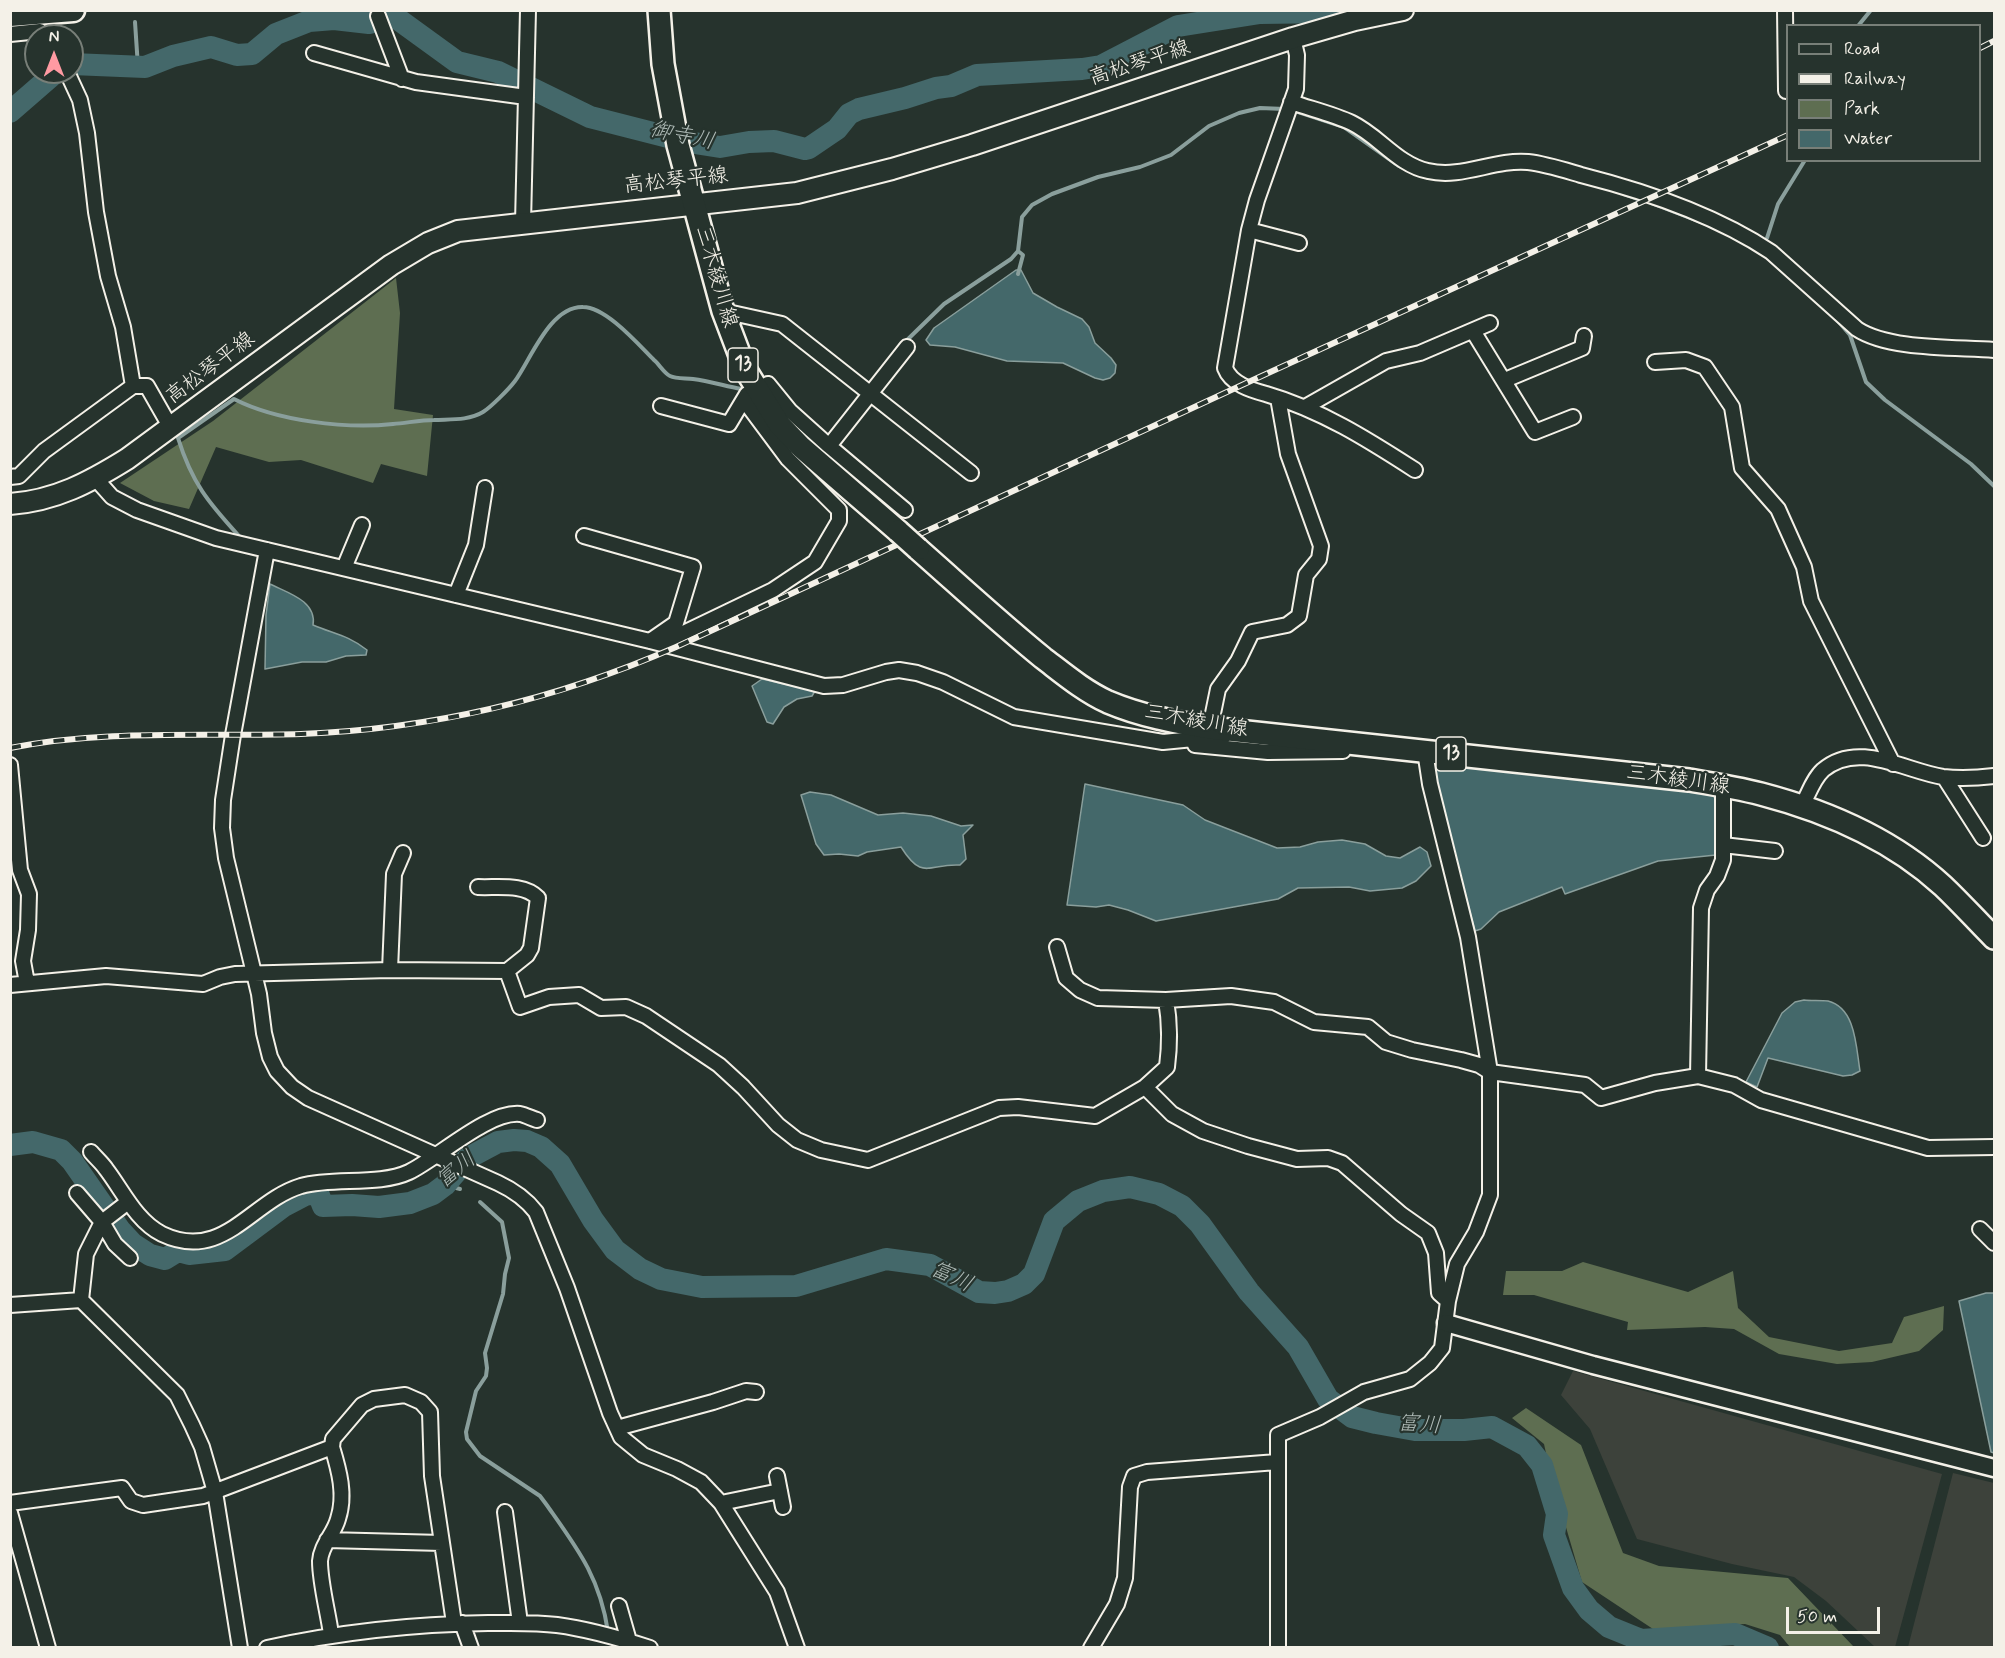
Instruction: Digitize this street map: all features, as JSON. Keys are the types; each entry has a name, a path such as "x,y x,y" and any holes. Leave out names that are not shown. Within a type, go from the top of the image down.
{"highway":[{"path":"10,15 73,10"}],"main road":[{"name":"三木綾川線","path":"659,10 663,64 676,135 723,311 745,369 751,392 801,447 1013,633 1073,681 1108,701 1157,719 1210,728 1689,780 1760,794 1821,813 1862,831 1900,853 1942,885 1995,938"},
{"name":"高松琴平線","path":"10,504 53,497 96,478 128,459 391,265 428,243 458,231 522,222 797,193 892,169 972,145 1293,38 1355,20 1402,10"}],"street":[{"path":"522,222 528,10"},
{"path":"1785,10 1786,91"},
{"path":"44,12 44,24"},
{"path":"380,20 402,79"},
{"path":"1293,38 1297,55 1296,89 1257,200 1249,230 1225,368 1230,378 1260,393 1305,407 1355,431 1415,470"},
{"path":"314,53 402,79 526,90"},
{"path":"73,84 80,100 87,133 96,212 108,276 123,327 133,386"},
{"path":"1290,107 1353,123 1414,168 1452,173 1500,163 1528,162 1619,184 1716,222 1757,242 1868,336 1906,344 1995,350"},
{"path":"1249,230 1299,243"},
{"path":"723,311 782,324 971,473"},
{"path":"1305,407 1386,361 1420,353 1490,323"},
{"path":"1473,331 1534,432 1573,417"},
{"path":"1504,380 1582,348 1584,336"},
{"path":"829,446 907,347"},
{"path":"1655,362 1686,360 1706,366 1732,407 1742,468 1778,509 1804,567 1811,601 1893,764"},
{"path":"661,406 729,424 751,392 768,384 790,411 861,479 905,510"},
{"path":"10,477 19,476 44,451 133,386 147,386 171,428"},
{"path":"664,644 773,590 815,562 840,521 843,505 788,459 751,392"},
{"path":"1210,728 1218,689 1238,661 1252,632 1287,625 1299,616 1306,575 1321,554 1322,546 1288,454 1278,398"},
{"path":"96,478 112,497 137,510 216,538 664,644 824,686 843,685 899,670 917,673 943,682 1014,717 1163,742 1268,752 1342,751 1389,747"},
{"path":"456,595 476,544 485,488"},
{"path":"344,568 362,525"},
{"path":"584,536 693,567 676,623 650,641"},
{"path":"267,550 223,800 222,828 226,858 259,994 270,1057 277,1071 292,1087 308,1098 481,1175 511,1190 531,1205 536,1212 567,1288 621,1437 643,1455 701,1482 721,1503 777,1592 797,1647"},
{"path":"1163,742 1170,735 1174,722"},
{"path":"1163,742 1196,740 1247,732"},
{"path":"1278,1647 1278,1435 1320,1417 1364,1392 1410,1379 1430,1363 1442,1348 1448,1301 1457,1264 1476,1232 1490,1195 1490,1072 1468,937 1430,784 1425,751"},
{"path":"1802,807 1822,771 1845,758 1865,756 1944,777 1995,776"},
{"path":"10,765 20,870 29,894 28,930 23,961 27,983"},
{"path":"1944,777 1983,838"},
{"path":"1698,1076 1701,908 1707,890 1717,876 1723,861 1723,786"},
{"path":"1723,845 1775,851"},
{"path":"390,970 394,874 403,852"},
{"path":"10,985 106,976 203,984 220,977 253,974 390,970 507,972 531,948 538,898 532,892 522,889 478,887"},
{"path":"1057,947 1066,978 1080,990 1098,998 1166,1000 1231,996 1274,1002 1314,1022 1368,1027 1386,1042 1479,1065 1490,1072 1585,1085 1601,1098 1655,1083 1698,1076 1734,1085 1761,1100 1928,1149 1995,1147"},
{"path":"507,972 520,1007 549,997 579,995 601,1008 626,1007 646,1016 719,1065 778,1125 797,1140 821,1150 868,1160 999,1108 1018,1107 1095,1116 1145,1087 1167,1067 1170,1045 1166,1000"},
{"path":"1145,1087 1172,1114 1203,1131 1297,1159 1328,1158 1342,1163 1401,1214 1428,1233 1436,1253 1439,1293 1448,1301"},
{"path":"91,1152 105,1168 127,1203 147,1224 162,1234 182,1240 203,1241 234,1229 277,1197 300,1186 386,1178 407,1173 437,1157 494,1117 522,1114 537,1120"},
{"path":"77,1193 103,1221 115,1244 130,1258"},
{"path":"81,1300 86,1254 103,1221 127,1203"},
{"path":"1980,1229 1995,1243"},
{"path":"10,1305 81,1300 177,1395 202,1447 215,1492 240,1647"},
{"path":"1446,1323 1593,1365 1995,1468"},
{"path":"617,1428 746,1391 756,1392"},
{"path":"331,1635 320,1561 323,1548 338,1519 341,1498 341,1477 332,1447 333,1439 362,1405 374,1399 405,1395 422,1402 430,1412 432,1476 442,1543 458,1623 471,1647"},
{"path":"10,1503 122,1488 131,1501 143,1505 203,1496 332,1447"},
{"path":"1090,1647 1117,1604 1125,1578 1130,1487 1134,1476 1147,1472 1277,1462"},
{"path":"777,1476 783,1507"},
{"path":"721,1503 780,1491"},
{"path":"505,1512 520,1623"},
{"path":"10,1514 48,1647"},
{"path":"327,1540 442,1543"},
{"path":"616,1637 619,1606"},
{"path":"267,1647 331,1635 458,1623 555,1624 650,1647"}],"shaded area":[{"path":"1573,1371 1942,1474 1895,1647 1875,1647 1826,1601 1794,1577 1732,1564 1637,1539 1590,1429 1561,1395"},
{"path":"1953,1473 1994,1483 1994,1647 1908,1647"}],"green space":[{"path":"396,278 400,313 394,409 433,415 427,476 381,464 373,483 301,460 269,462 216,447 189,509 154,501 120,483 213,421"},
{"path":"1583,1262 1688,1292 1733,1271 1738,1308 1769,1337 1839,1351 1892,1343 1904,1317 1944,1306 1943,1330 1919,1351 1872,1362 1837,1364 1779,1354 1734,1329 1705,1327 1627,1330 1628,1322 1534,1295 1503,1295 1506,1271 1562,1271"},
{"path":"1526,1408 1581,1445 1623,1553 1659,1566 1788,1578 1854,1647 1790,1647 1780,1635 1745,1624 1653,1629 1582,1582 1544,1444 1512,1418"}],"water":[{"path":"1016,270 1021,270 1033,293 1082,319 1089,327 1095,343 1116,365 1115,373 1110,378 1103,380 1095,378 1063,363 1007,361 955,347 930,345 926,340 934,328"},
{"path":"270,584 306,604 313,617 313,625 354,641 367,650 366,655 346,656 326,662 302,662 265,669 266,615"},
{"path":"762,679 815,691 812,696 797,699 784,707 773,724 767,722 752,686"},
{"path":"1433,760 1710,790 1718,803 1716,855 1658,861 1565,894 1562,887 1499,912 1481,929 1475,931 1436,783"},
{"path":"1085,784 1183,805 1205,820 1277,848 1300,847 1318,842 1342,840 1365,844 1386,856 1400,858 1420,847 1427,852 1431,866 1416,881 1402,888 1370,891 1349,887 1298,888 1278,899 1156,921 1109,905 1096,907 1067,905"},
{"path":"810,792 831,795 878,815 903,813 931,816 961,826 973,825 963,835 966,859 960,865 921,868 901,847 867,852 858,856 824,855 816,844 801,795"},
{"path":"1828,1001 1837,1005 1844,1012 1856,1040 1860,1071 1843,1076 1768,1058 1757,1087 1746,1082 1782,1013 1795,1002"},
{"path":"1994,1293 1994,1453 1991,1452 1959,1301"}],"waterway":[{"name":"御寺川","path":"84,64 145,67 173,56 211,47 237,55 252,54 276,34 309,21 334,19 369,23 395,17 457,62 498,72 590,117 688,142 720,147 774,141 805,149 837,129 849,114 859,109 951,86 977,75 1101,66 1178,26 1260,13 1341,10"},
{"path":"1860,24 1871,10"},
{"path":"135,22 138,67"},
{"name":"御寺川","path":"10,112 42,84"},
{"path":"904,343 944,304 1011,259 1018,251 1022,217 1032,205 1052,194 1098,177 1140,167 1171,155 1209,126 1239,113 1260,108 1285,109"},
{"path":"1292,110 1344,127 1399,166 1418,174"},
{"path":"1767,238 1778,204 1804,162"},
{"path":"1624,194 1641,200"},
{"path":"1651,203 1711,226"},
{"path":"1018,251 1023,255 1018,274"},
{"path":"239,536 218,513 195,480 178,438 234,399 270,413 333,424 398,424 471,417 486,410 500,398 521,371 551,324 571,309 583,307 602,313 611,320 631,336 670,376 741,389"},
{"path":"1838,321 1850,335 1866,382 1885,400 1971,464 1994,486"},
{"name":"富川","path":"10,1145 33,1142 61,1150 72,1161 120,1230 133,1244 150,1255 165,1259 178,1251 189,1254 225,1250 284,1206 305,1195 318,1193 323,1206 379,1207 410,1203 433,1194 445,1185 468,1158 498,1142 527,1141 541,1147 560,1164 593,1220 615,1250 640,1269 661,1279 702,1287 796,1286 886,1259 930,1265 979,1292 1008,1291 1024,1284 1034,1274 1054,1221 1078,1201 1103,1191 1130,1187 1159,1194 1182,1206 1200,1224 1249,1292 1298,1347 1328,1399 1352,1417 1415,1430 1464,1430 1492,1427 1527,1446 1542,1465 1557,1514 1554,1535 1573,1588 1589,1610 1609,1627 1641,1640 1735,1634 1768,1648"},
{"path":"445,1185 460,1189"},
{"path":"480,1202 502,1222 509,1258 503,1294 485,1353 486,1376 476,1391 466,1432 467,1439 480,1456 540,1496 546,1504 586,1564 599,1595 608,1632"}],"railway":[{"path":"1981,48 1994,41"},
{"path":"10,748 82,738 301,734 398,726 493,708 585,682 676,647 1786,136"}]}
